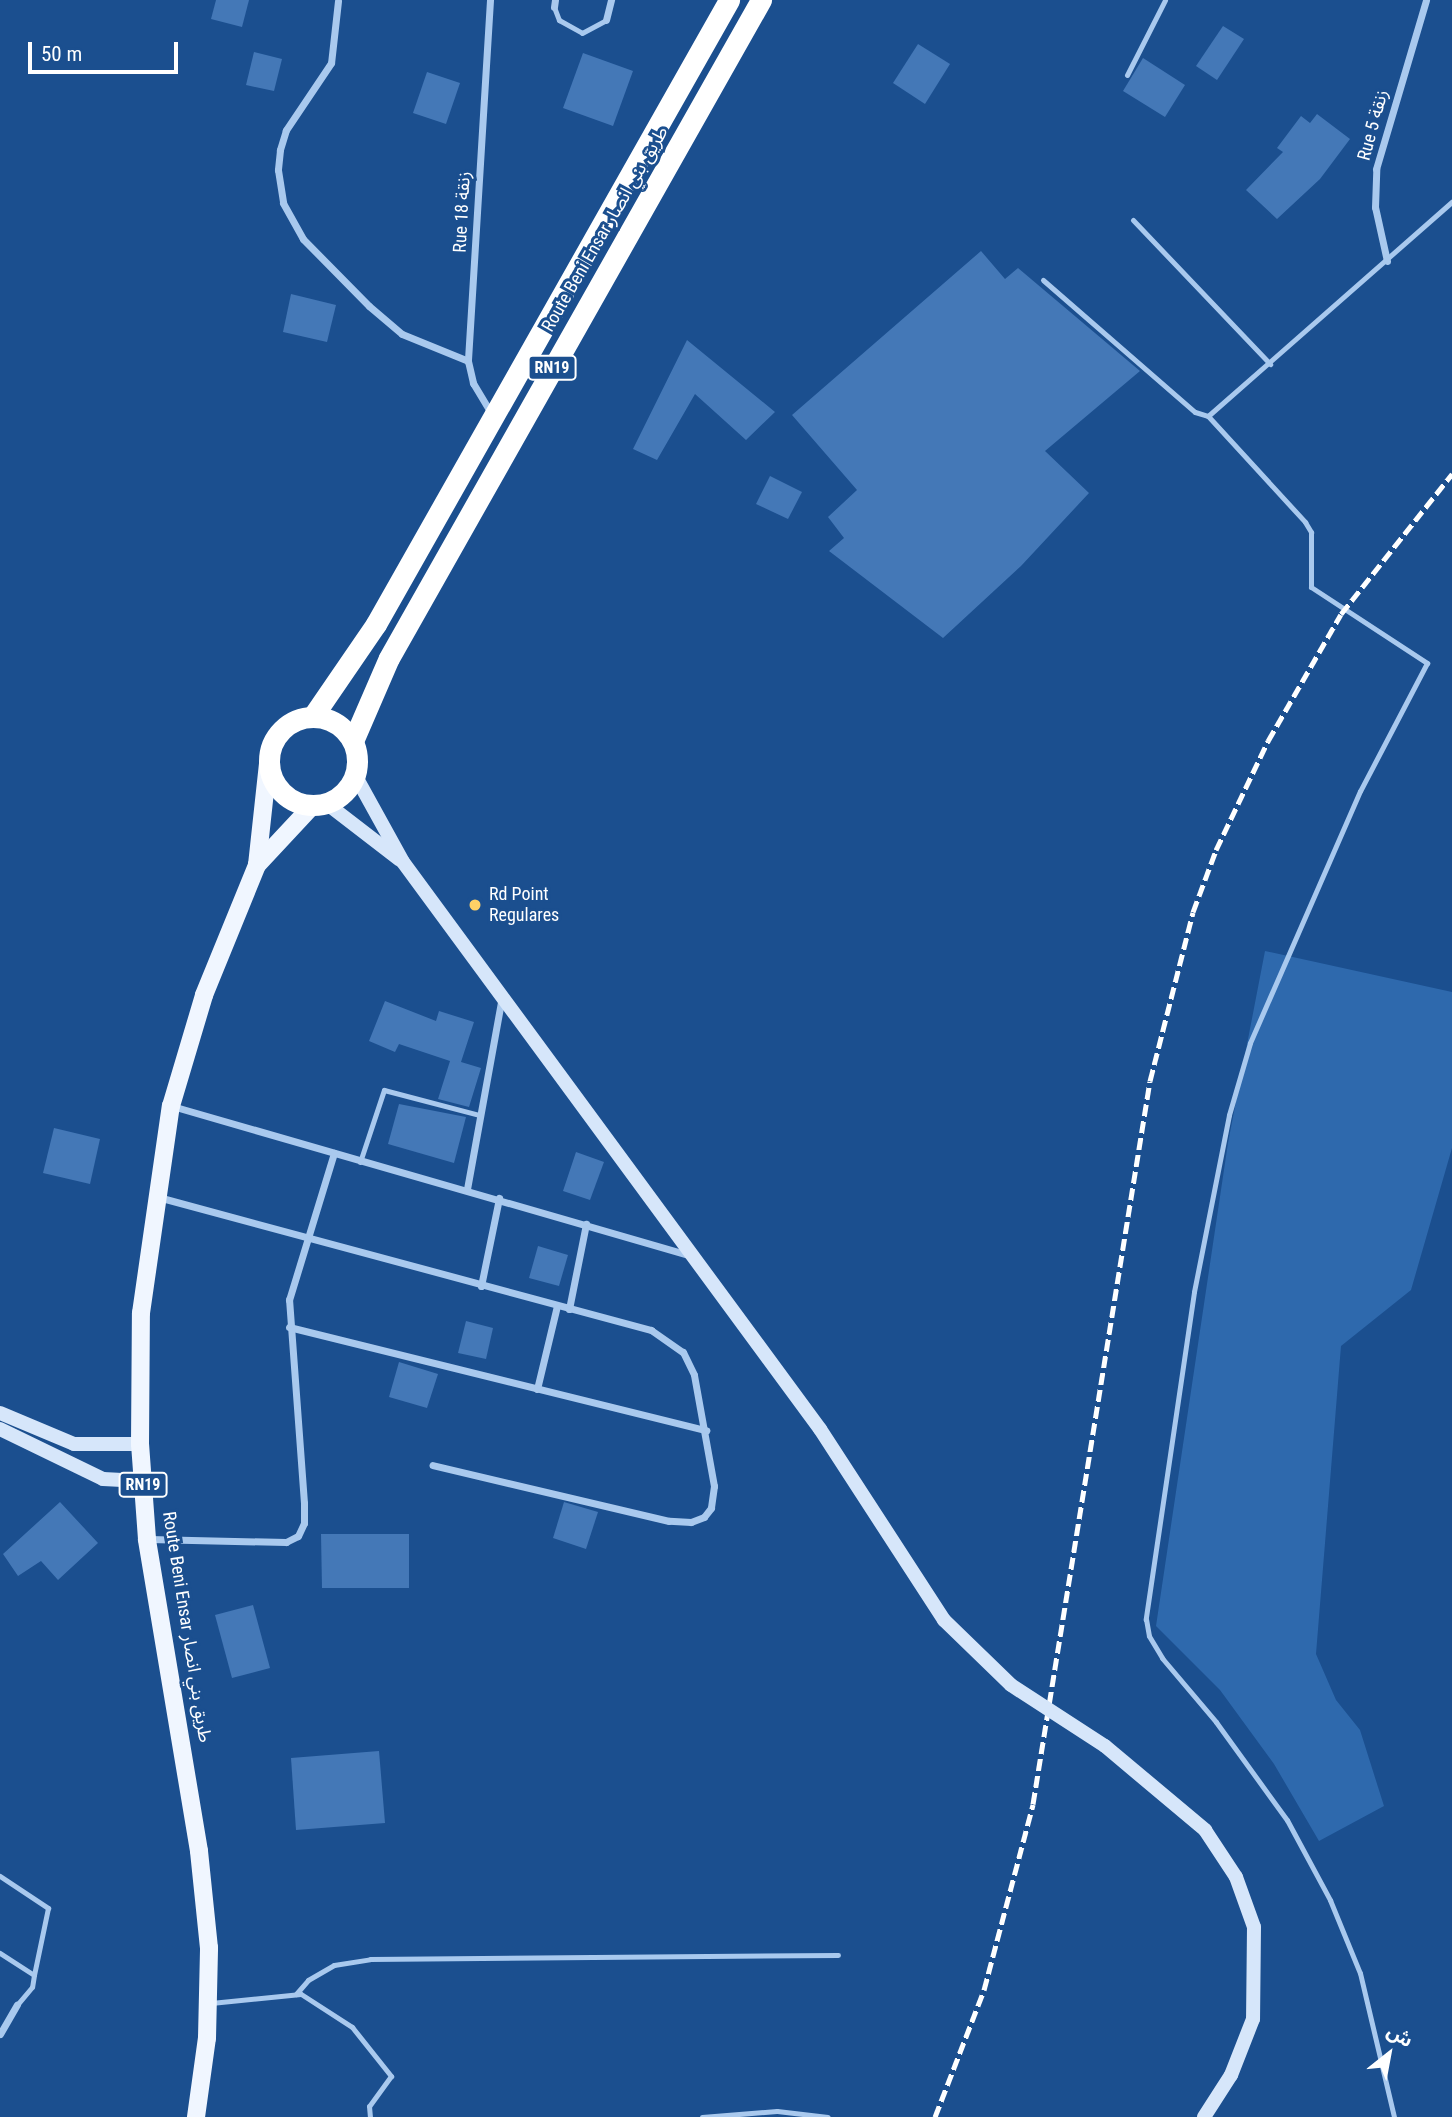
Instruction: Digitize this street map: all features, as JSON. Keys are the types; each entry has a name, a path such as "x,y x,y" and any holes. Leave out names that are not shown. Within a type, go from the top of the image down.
{"highway":[{"name":"Route Beni Ensar طريق بني انصار","path":"313,716 376,624 495,419 729,0"},
{"name":"Route Beni Ensar طريق بني انصار","path":"353,741 389,658 761,0"},
{"path":"313,716 343,727 353,741"},
{"name":"RN19","path":"268,764 269,749 285,725 313,716"},
{"name":"RN19","path":"319,804 349,788 358,758 353,741"},
{"path":"268,764 282,793 319,804"}],"main road":[{"name":"Route Beni Ensar طريق بني انصار","path":"196,2117 208,2004 209,1948 199,1851 148,1539 140,1444 141,1312 171,1106 204,995 257,864 268,764"},
{"path":"355,775 403,862 501,1001 820,1429 944,1620 1011,1685 1105,1746 1205,1830 1236,1877 1254,1927 1252,2019 1231,2075 1204,2117"},
{"name":"Route Beni Ensar طريق بني انصار","path":"257,864 319,804"},
{"path":"319,804 403,862"},
{"path":"0,1413 74,1444 140,1444"},
{"path":"0,1429 103,1479 142,1481"},
{"path":"72,1464 74,1444"}],"street":[{"path":"347,0 338,0 331,63 286,130 280,150 283,203 303,239 369,306 402,334 468,361"},
{"name":"Rue 18 زنقة","path":"490,0 468,361 473,383 495,419"},
{"path":"606,20 611,0"},
{"name":"Rue 5 زنقة","path":"1387,261 1375,206 1376,169 1426,0"},
{"path":"467,1189 501,1001"},
{"path":"171,1106 360,1163 467,1189 689,1255"},
{"path":"148,1539 286,1542 298,1536 304,1523 304,1503 289,1300 334,1153"},
{"path":"157,1197 307,1241 651,1330 683,1352 694,1375 714,1486 711,1508 691,1522 669,1521 433,1465"},
{"path":"481,1286 499,1198"},
{"path":"569,1309 586,1224"},
{"path":"537,1389 557,1306"},
{"path":"289,1327 706,1430"},
{"path":"0,2034 17,2005"}],"lane":[{"path":"1126,75 1165,0"},
{"path":"555,3 559,20 582,33 606,20"},
{"path":"1208,416 1452,202"},
{"path":"1133,220 1270,364"},
{"path":"1043,280 1195,412 1208,416 1305,522 1311,532 1311,587 1427,663 1360,791 1250,1043 1229,1115 1192,1303 1146,1619 1149,1636 1162,1658 1216,1721 1287,1820 1330,1900 1360,1973 1394,2117"},
{"path":"360,1163 384,1090 479,1115"},
{"path":"0,1876 48,1908 32,1987 17,2005"},
{"path":"0,1953 34,1975"},
{"path":"296,1994 308,1980 334,1965 370,1959 838,1955"},
{"path":"208,2004 296,1994 352,2026 390,2070 389,2084 369,2106 370,2117"},
{"path":"702,2117 777,2111 828,2117"}],"shaded area":[{"path":"1265,951 1452,992 1452,1148 1411,1290 1341,1346 1316,1654 1336,1700 1360,1730 1384,1806 1319,1841 1274,1764 1220,1690 1156,1626 1228,1143"}],"building":[{"path":"216,0 249,0 242,27 211,19"},
{"path":"1223,26 1244,39 1217,80 1196,66"},
{"path":"918,44 950,64 925,104 893,83"},
{"path":"254,52 282,59 274,91 246,85"},
{"path":"583,53 633,71 613,126 563,108"},
{"path":"1143,58 1185,85 1165,117 1123,91"},
{"path":"427,72 460,83 446,124 413,113"},
{"path":"1317,114 1350,139 1320,179 1277,219 1246,190 1283,152 1277,148 1301,116 1310,123"},
{"path":"981,251 1005,279 1018,268 1140,371 1045,451 1089,493 1021,566 943,638 829,551 844,538 828,517 857,490 792,415"},
{"path":"291,294 336,305 327,342 283,332"},
{"path":"687,340 775,412 746,440 695,394 657,460 633,449"},
{"path":"770,476 802,492 788,519 756,504"},
{"path":"385,1001 436,1021 439,1011 474,1022 461,1062 481,1068 469,1107 438,1099 450,1061 399,1044 395,1052 369,1041"},
{"path":"399,1104 466,1117 454,1163 388,1144"},
{"path":"54,1128 100,1139 90,1184 43,1173"},
{"path":"576,1152 604,1162 590,1200 563,1191"},
{"path":"538,1246 568,1255 559,1286 529,1278"},
{"path":"466,1321 493,1328 486,1359 458,1353"},
{"path":"399,1362 438,1374 427,1408 389,1397"},
{"path":"60,1502 98,1543 58,1580 41,1561 18,1576 3,1554"},
{"path":"564,1502 598,1512 586,1549 553,1538"},
{"path":"321,1534 409,1534 409,1588 322,1588"},
{"path":"253,1605 270,1668 232,1678 215,1615"},
{"path":"379,1751 385,1823 296,1830 291,1758"}],"railway":[{"path":"935,2117 984,1990 1033,1804 1150,1081 1193,912 1216,850 1268,741 1341,614 1452,474"}],"place":[{"name":"Rd Point Regulares","path":"475,905"}]}
